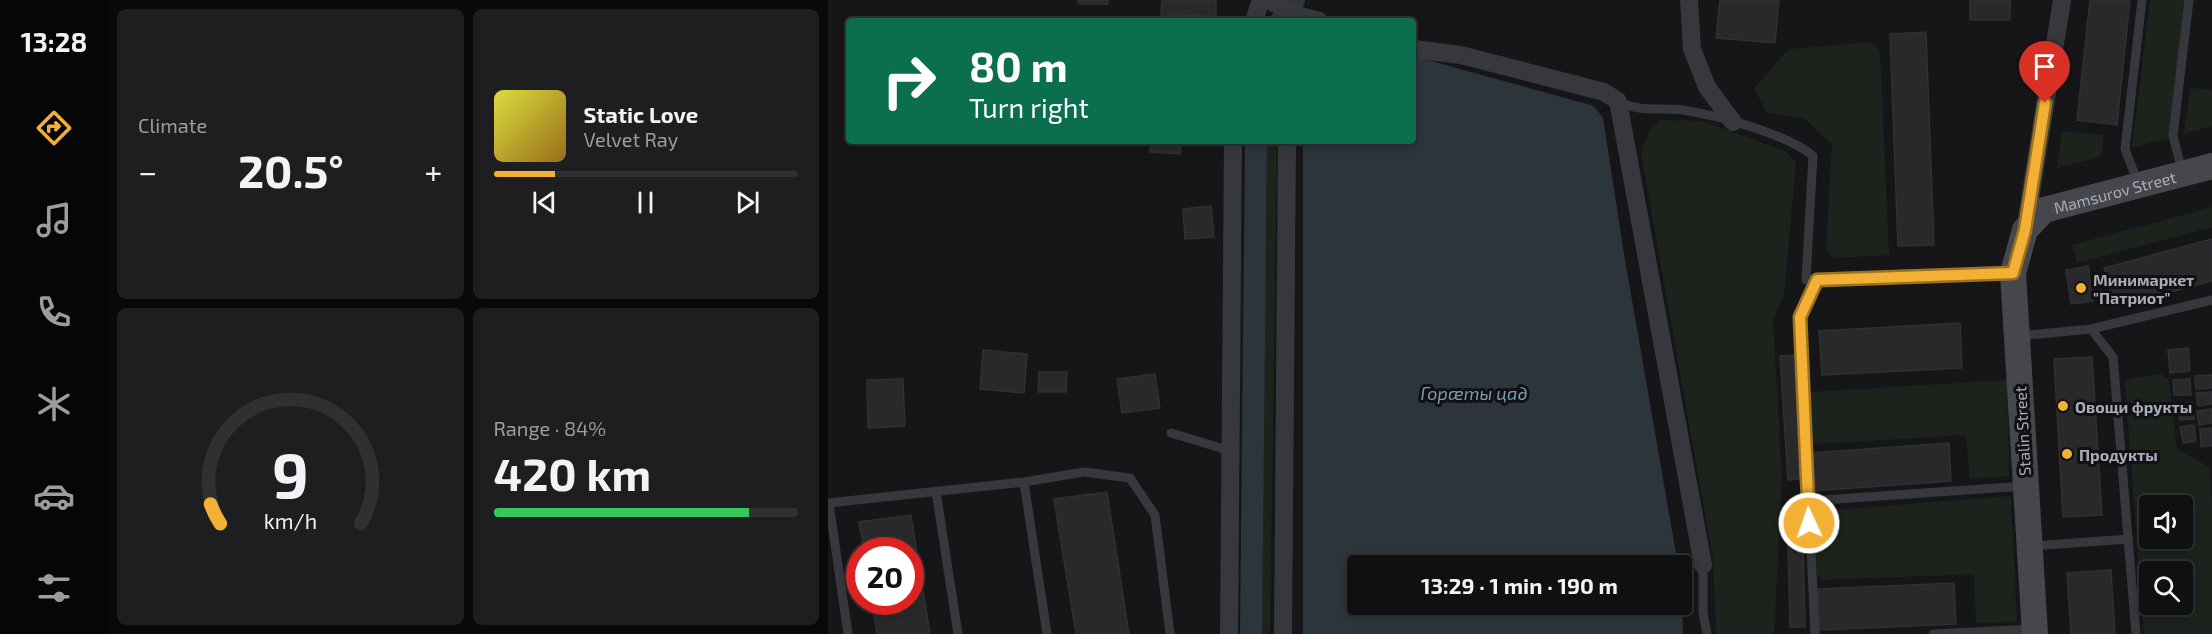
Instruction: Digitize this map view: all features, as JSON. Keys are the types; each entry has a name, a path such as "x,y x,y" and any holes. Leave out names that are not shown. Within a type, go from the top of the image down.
{"street":[{"path":"1255,18 1261,0"},
{"path":"1268,0 1308,18"},
{"path":"1689,0 1692,49 1707,87 1733,122"},
{"path":"2025,230 2062,0"},
{"path":"1416,48 1461,55 1604,92 1618,100 1703,565"},
{"path":"1229,634 1233,144"},
{"path":"1283,634 1287,144"},
{"name":"Mamsurov Street","path":"2025,230 2044,210 2212,166"},
{"name":"Stalin Street","path":"2025,230 2013,273 2035,632"}],"lane":[{"path":"2138,185 2125,149 2142,0"},
{"path":"2183,173 2173,136 2189,0"},
{"path":"1618,100 1632,108 1679,110 1718,116 1802,146 1814,156 1806,280 2013,273"},
{"path":"1815,634 1800,317 1817,280"},
{"path":"2017,336 2091,329 2212,300"},
{"path":"2091,329 2113,357 2136,634"},
{"path":"1171,433 1231,451"},
{"path":"848,634 828,503 1024,482 1084,472 1131,478 1155,515 1170,634"},
{"path":"1024,482 1047,634"},
{"path":"1808,501 2025,486"},
{"path":"936,490 958,634"},
{"path":"2030,546 2129,539"},
{"path":"1703,565 1703,612 1707,634"},
{"path":"1933,634 2035,632"}],"shaded area":[{"path":"2150,0 2185,0 2169,138 2132,148"},
{"path":"1872,42 1880,52 1889,255 1833,258 1826,250 1832,144 1804,118 1767,113 1754,88 1789,49"},
{"path":"2190,88 2212,90 2212,126 2184,134"},
{"path":"1659,120 1702,121 1785,151 1796,162 1784,294 1773,321 1782,477 1774,634 1716,634 1713,558 1641,153 1648,134"},
{"path":"2062,131 2104,135 2101,156 2057,168"},
{"path":"1267,144 1277,144 1270,634 1261,634"},
{"path":"2212,207 2212,227 2077,263 2072,245"},
{"path":"2161,374 2169,380 2177,449 2209,467 2212,504 2212,634 2144,634 2143,615 2193,615 2193,561 2139,561 2139,568 2125,384 2129,379"},
{"path":"2007,380 2009,476 1970,479 1966,435 1814,444 1809,439 1806,397 1811,392"},
{"path":"2011,496 2017,622 1976,623 1974,574 1824,580 1817,576 1814,517 1821,511"}],"water":[{"name":"Горӕты цад","path":"1416,59 1424,59 1594,106 1603,118 1676,555 1347,555 1347,615 1682,615 1683,634 1303,634 1303,144 1416,144"}],"building":[{"path":"1078,0 1108,0 1108,4 1078,4"},
{"path":"1162,0 1216,0 1216,16 1161,15"},
{"path":"1720,0 1779,0 1775,43 1716,38"},
{"path":"1970,0 2010,0 2010,20 1970,20"},
{"path":"2090,0 2130,0 2117,125 2077,120"},
{"path":"1926,32 1934,245 1898,246 1890,34"},
{"path":"1151,144 1181,144 1180,154 1150,152"},
{"path":"1211,206 1214,237 1185,239 1183,209"},
{"path":"2212,239 2212,281 2114,307 2104,268"},
{"path":"2088,266 2093,301 2071,304 2066,270"},
{"path":"1960,323 1962,368 1822,375 1819,331"},
{"path":"2188,348 2190,371 2170,373 2168,350"},
{"path":"983,350 1027,354 1024,393 980,389"},
{"path":"1795,355 1802,479 1788,480 1780,356"},
{"path":"2092,357 2102,515 2063,517 2054,359"},
{"path":"1039,372 1067,372 1066,392 1038,392"},
{"path":"1155,374 1160,408 1122,413 1117,379"},
{"path":"2212,375 2212,388 2196,389 2195,376"},
{"path":"903,379 905,426 868,428 867,380"},
{"path":"2190,379 2191,395 2174,395 2173,380"},
{"path":"2212,392 2212,404 2198,406 2196,393"},
{"path":"2192,402 2194,419 2180,420 2179,404"},
{"path":"2212,409 2212,423 2199,425 2197,411"},
{"path":"2194,425 2196,441 2183,443 2180,427"},
{"path":"2212,428 2212,446 2201,447 2200,429"},
{"path":"1949,443 1951,481 1813,491 1811,453"},
{"path":"1107,492 1129,634 1076,634 1054,499"},
{"path":"1787,503 1802,503 1805,627 1790,627"},
{"path":"911,515 915,537 862,537 859,522"},
{"path":"2111,570 2115,634 2071,634 2067,573"},
{"path":"1954,583 1956,624 1820,630 1818,589"},
{"path":"924,596 930,634 877,634 874,615 924,615"}],"waterway":[{"path":"1283,18 1294,0"},
{"path":"1251,634 1256,144"}],"place":[{"name":"Минимаркет \"Патриот\"","path":"2081,288"},
{"name":"Овощи фрукты","path":"2063,406"},
{"name":"Продукты","path":"2067,454"}],"route":[{"path":"1809,523 1800,317 1817,280 2013,273 2025,230 2045,103"}]}
